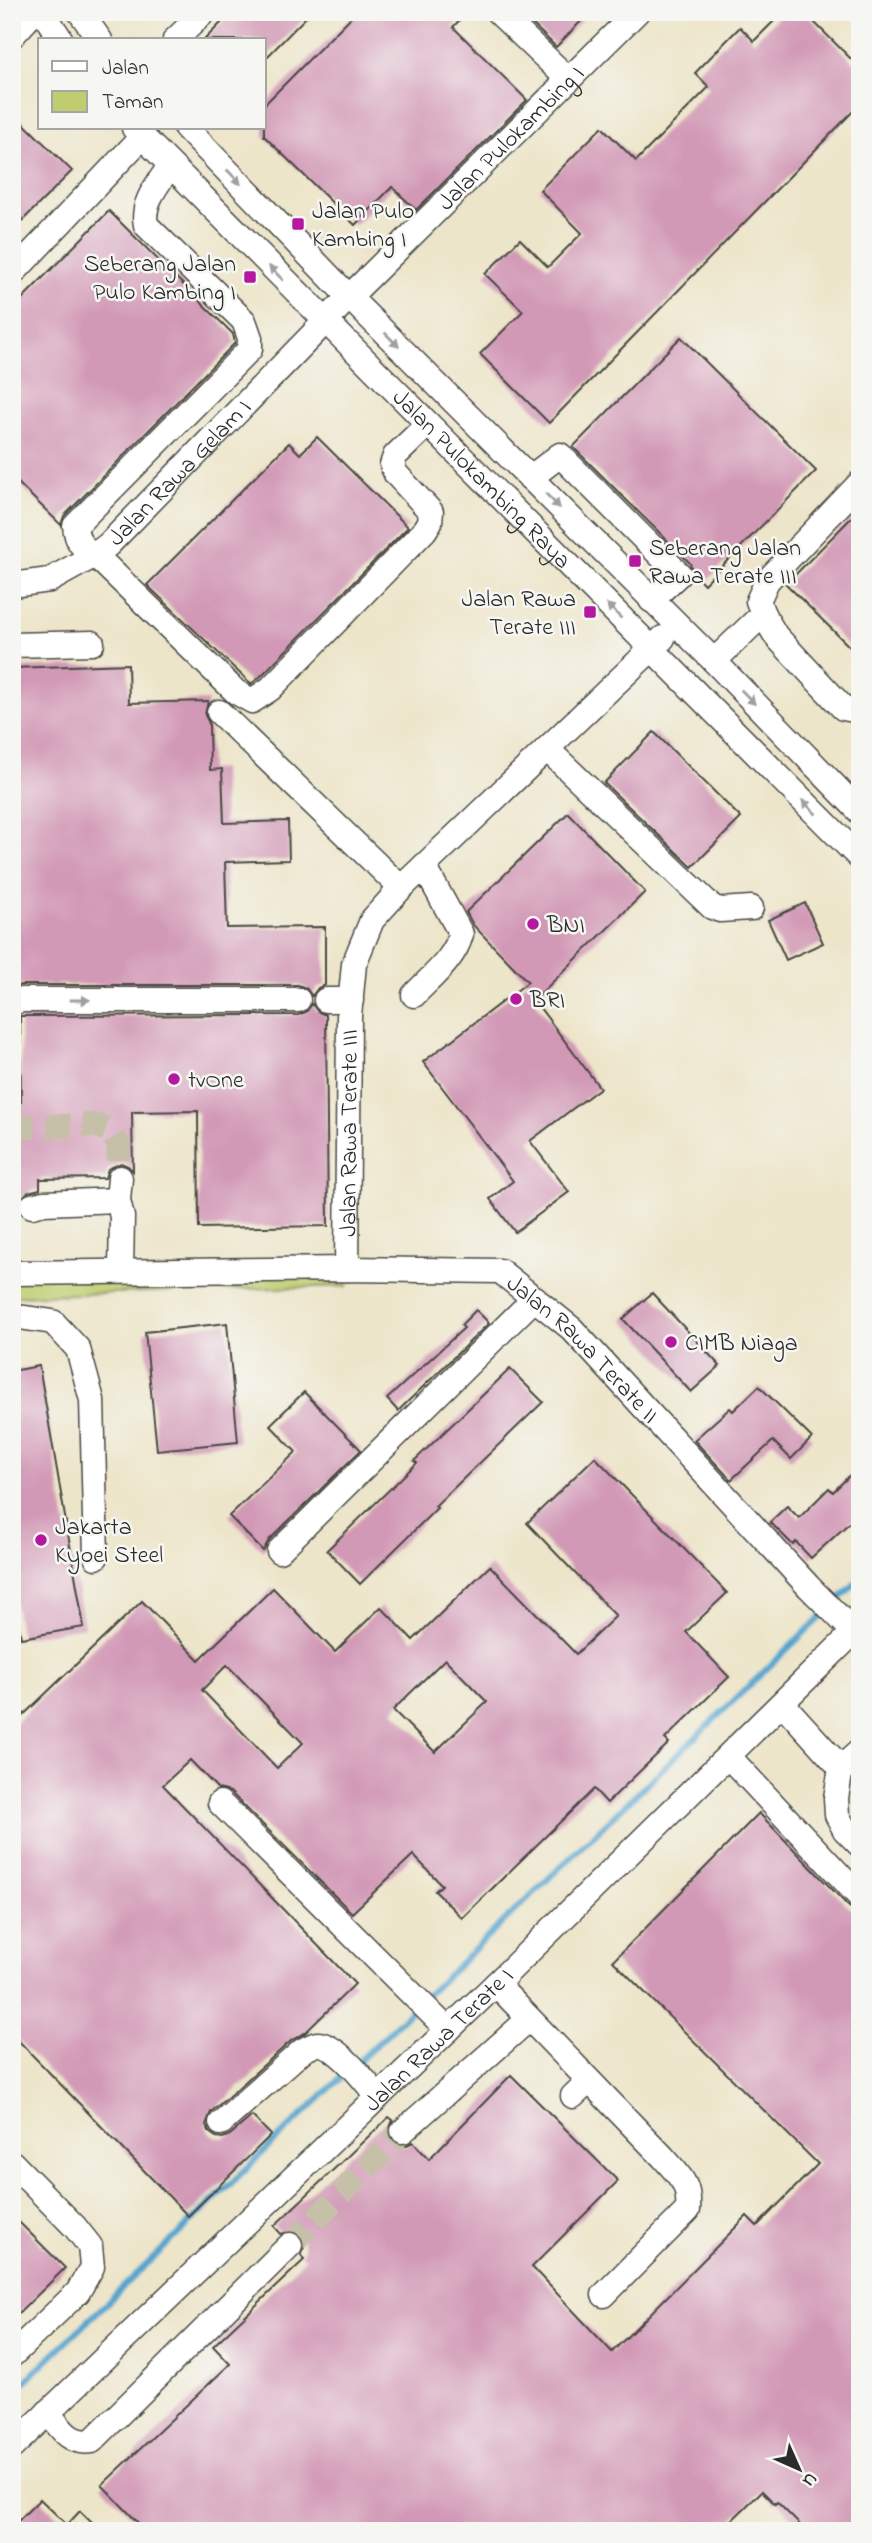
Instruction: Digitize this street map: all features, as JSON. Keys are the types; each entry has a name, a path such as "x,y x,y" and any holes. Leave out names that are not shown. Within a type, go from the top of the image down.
{"street":[{"path":"12,36 34,12"},
{"path":"43,12 60,38"},
{"path":"80,12 99,38"},
{"path":"178,38 204,12"},
{"path":"498,12 569,80"},
{"name":"Jalan Pulokambing I","path":"324,322 636,12"},
{"name":"Jalan Pulokambing Raya","path":"191,130 349,297 714,661 860,811"},
{"path":"12,274 138,132"},
{"name":"Jalan Pulokambing Raya","path":"138,132 324,322 859,855"},
{"path":"170,166 145,206 146,225 244,321 250,338 250,349 75,526 77,541 83,548 95,555 236,692 252,701 270,689 425,530 430,522 431,512 396,474 392,465 395,456 428,424"},
{"name":"Jalan Rawa Gelam I","path":"12,585 50,579 95,555 109,544 324,322"},
{"path":"530,478 560,455 679,574 651,600"},
{"path":"860,483 768,581 758,601 776,636 843,708 860,711"},
{"path":"714,661 763,614"},
{"name":"Jalan Rawa Terate III","path":"347,1269 351,1000 354,964 372,920 401,888 676,625"},
{"path":"12,645 92,643"},
{"path":"219,712 401,888"},
{"path":"547,749 712,907 720,910 751,908"},
{"path":"414,995 449,958 458,945 461,934 424,866"},
{"path":"12,1003 22,1000 298,1000"},
{"path":"326,1000 351,1000"},
{"path":"32,1206 119,1189 122,1217 121,1272"},
{"name":"Jalan Rawa Terate II","path":"12,1273 347,1269 500,1271 572,1329 809,1587 851,1625"},
{"path":"279,1551 535,1298"},
{"path":"12,1316 53,1322 78,1349 92,1400 96,1557"},
{"name":"Jalan Rawa Terate I","path":"12,2447 729,1757 783,1704 851,1625"},
{"path":"783,1704 841,1768"},
{"path":"860,1751 841,1768 836,1798 837,1815 845,1830 860,1845"},
{"path":"729,1757 860,1897"},
{"path":"220,1803 448,2030"},
{"path":"496,1984 529,2019 581,2089 672,2167 690,2193 688,2210 604,2295"},
{"path":"403,2131 529,2019"},
{"path":"221,2123 302,2051 318,2043 327,2045 339,2055 360,2074 378,2097"},
{"path":"12,2163 90,2246 93,2267 78,2292 12,2355"},
{"path":"48,2413 68,2437 82,2443 92,2441 290,2245"}],"green space":[{"path":"347,1269 347,1286 12,1296 12,1273"}],"building":[{"path":"232,12 311,12 266,58 266,38 206,38"},
{"path":"356,12 467,12 453,27 527,100 416,210 392,187 355,225 264,136 266,103"},
{"path":"520,12 590,12 556,47"},
{"path":"783,12 804,12 860,68 860,104 549,423 480,354 523,311 485,274 520,239 548,267 582,233 540,190 602,127 636,161 709,87 695,73 740,27 754,41"},
{"path":"12,112 72,171 12,231"},
{"path":"109,211 233,334 235,343 64,516 61,525 12,477 12,309"},
{"path":"681,337 816,471 704,584 693,573 690,563 573,447"},
{"path":"317,437 408,527 251,684 147,585 289,443 300,454"},
{"path":"860,509 860,657 786,584"},
{"path":"128,664 129,703 208,701 205,715 209,723 210,770 222,769 224,823 288,821 289,860 225,862 227,928 325,927 325,985 318,988 312,996 306,988 298,985 12,987 12,668"},
{"path":"654,732 741,818 692,867 604,783"},
{"path":"568,813 645,892 534,1000 600,1088 530,1141 569,1192 515,1232 490,1199 513,1181 423,1062 528,982 473,925 466,912"},
{"path":"805,903 823,943 786,960 768,920"},
{"name":"tvOne","path":"312,1004 318,1012 326,1015 328,1226 199,1228 198,1111 132,1112 133,1171 121,1163 108,1169 105,1178 40,1179 40,1189 28,1192 18,1202 12,1202 12,1102 21,1102 20,1016 298,1015 306,1012"},
{"name":"CIMB Niaga","path":"652,1293 720,1366 691,1392 623,1319"},
{"path":"476,1310 489,1323 398,1411 387,1399 464,1328 461,1325"},
{"path":"227,1323 238,1442 157,1450 145,1332"},
{"name":"Jakarta Kyoei Steel","path":"39,1366 84,1627 21,1638 12,1587 12,1371"},
{"path":"510,1369 543,1402 435,1506 437,1508 360,1584 327,1550"},
{"path":"759,1386 812,1438 791,1459 773,1441 731,1480 694,1440 730,1408 733,1411"},
{"path":"304,1392 361,1450 269,1540 263,1551 229,1516 296,1452 270,1425"},
{"path":"595,1457 727,1593 686,1632 729,1677 665,1739 669,1743 607,1803 594,1789 462,1918 435,1891 442,1885 413,1855 352,1913 230,1792 218,1789 190,1760 163,1785 355,1984 305,2033 292,2040 211,2112 206,2125 209,2132 216,2137 230,2135 252,2116 271,2135 188,2216 12,2034 12,1726 142,1601 199,1660 273,1588 335,1652 381,1607 413,1640 490,1566 576,1654 616,1616 527,1523","holes":["445,1659 487,1702 435,1752 393,1710","227,1665 303,1743 277,1768 202,1690"]},
{"path":"860,1465 860,1513 811,1558 796,1542 793,1545 770,1522 787,1506 799,1518 829,1488 833,1492"},
{"path":"759,1813 849,1907 860,1913 860,2531 806,2531 762,2491 721,2531 146,2531 102,2485 230,2364 213,2346 305,2259 301,2255 304,2248 301,2235 293,2231 281,2234 274,2226 389,2117 393,2120 388,2133 392,2141 405,2146 413,2142 429,2159 511,2075 618,2181 532,2267 612,2352 747,2216 757,2226 818,2164 613,1961"},
{"path":"12,2215 65,2268 12,2320"},
{"path":"40,2499 67,2525 80,2511 100,2531 12,2531 12,2527"}],"waterway":[{"path":"834,1604 860,1579"},
{"path":"425,1997 826,1612"},
{"path":"357,2063 417,2005"},
{"path":"12,2394 349,2070"}],"tunnel":[{"path":"12,1122 21,1127 94,1125 109,1130 118,1144 120,1178"},
{"path":"290,2245 403,2131"}],"place":[{"name":"Jalan Pulo Kambing I","path":"298,224"},
{"name":"Seberang Jalan Pulo Kambing I","path":"250,277"},
{"name":"Seberang Jalan Rawa Terate III","path":"635,561"},
{"name":"Jalan Rawa Terate III","path":"590,612"},
{"name":"BNI","path":"533,924"},
{"name":"BRI","path":"516,999"},
{"name":"tvOne","path":"174,1079"},
{"name":"CIMB Niaga","path":"671,1342"},
{"name":"Jakarta Kyoei Steel","path":"41,1540"}]}
